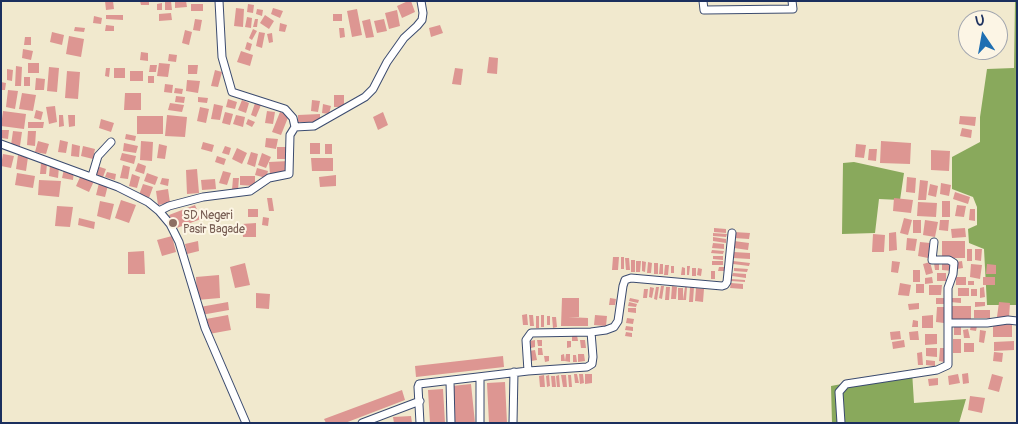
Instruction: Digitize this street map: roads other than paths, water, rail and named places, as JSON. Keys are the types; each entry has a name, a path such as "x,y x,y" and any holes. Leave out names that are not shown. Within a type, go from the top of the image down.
{"street":[{"path":"159,211 194,199 250,191 269,178 290,174 290,135 294,127 293,118 285,109 232,92 222,57 220,1"},
{"path":"294,127 314,126 365,97 373,89 387,62 404,38 422,20 421,1"},
{"path":"703,1 704,10 793,9 792,1"},
{"path":"92,176 98,156 111,142"},
{"path":"1,144 92,176 136,195 159,211 170,224 180,242 205,328 246,423"},
{"path":"528,370 526,340 531,333 591,332 614,327 618,321 623,286 626,280 632,278 725,285 727,282 732,233"},
{"path":"841,423 839,392 846,384 938,370 948,366 948,288 954,264 949,260 934,261 932,256 934,242"},
{"path":"948,323 1017,321"},
{"path":"420,423 418,387 420,384 528,370 587,367 592,364 593,357 591,332"},
{"path":"514,372 514,423"},
{"path":"480,377 480,423"},
{"path":"450,381 451,423"},
{"path":"362,423 420,401"}],"place":[{"name":"SD Negeri Pasir Bagade","path":"173,223"}]}
